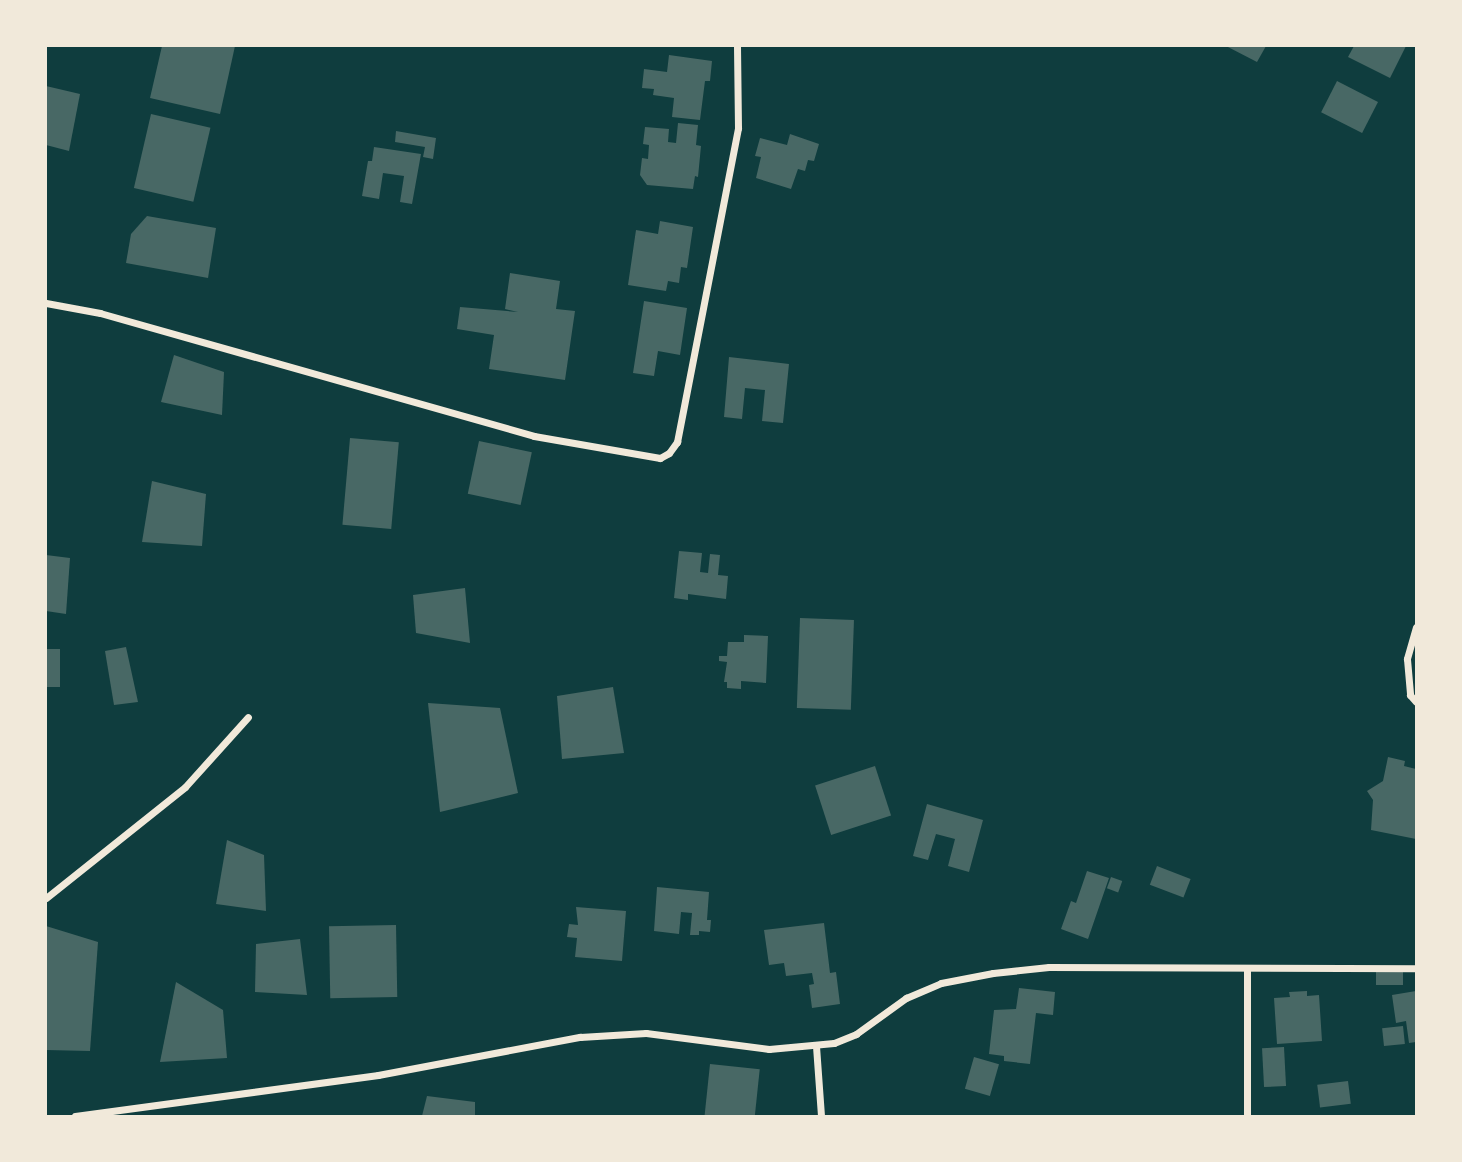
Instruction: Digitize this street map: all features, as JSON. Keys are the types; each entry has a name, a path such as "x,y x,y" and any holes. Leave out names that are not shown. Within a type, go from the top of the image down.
{"street":[{"path":"46,303 100,313 534,436 660,458 669,453 677,442 738,128 737,46"},
{"path":"1416,626 1407,659 1410,695 1416,702"},
{"path":"46,898 185,787 248,717"},
{"path":"75,1116 378,1075 580,1037 646,1033 769,1049 816,1046 847,1039 906,998 942,982 993,973 1049,967 1247,970 1416,968"},
{"path":"1247,970 1247,1116"},
{"path":"816,1046 821,1116"}],"building":[{"path":"162,46 235,46 220,114 150,98"},
{"path":"1226,46 1266,46 1257,62"},
{"path":"1354,46 1406,46 1390,78 1348,57"},
{"path":"669,55 712,61 710,81 705,81 700,120 672,117 674,98 653,95 654,89 642,88 644,69 667,72"},
{"path":"1337,81 1378,102 1362,133 1321,112"},
{"path":"46,86 80,94 69,151 46,145"},
{"path":"151,114 210,128 193,202 134,188"},
{"path":"678,123 698,125 696,145 701,146 698,177 695,176 693,189 647,185 640,175 642,158 648,159 649,145 643,144 645,127 669,129 668,142 676,143"},
{"path":"396,131 436,138 433,159 423,157 425,147 395,142"},
{"path":"790,134 819,144 814,161 808,160 805,171 798,169 791,189 756,178 761,157 755,156 760,138 787,145"},
{"path":"374,147 421,154 412,204 400,202 404,176 383,173 379,199 362,196 368,161 372,161"},
{"path":"147,216 216,228 208,278 126,263 131,234"},
{"path":"660,221 693,227 687,268 681,267 679,283 668,281 666,291 628,285 636,230 658,234"},
{"path":"510,273 560,281 556,309 575,311 565,380 489,369 494,335 457,329 460,307 518,312 505,309"},
{"path":"644,301 687,308 680,355 658,351 654,376 633,373"},
{"path":"174,355 224,372 222,415 161,402"},
{"path":"729,357 789,364 783,423 762,421 765,390 745,388 742,419 724,417"},
{"path":"350,438 399,442 391,529 342,525"},
{"path":"479,441 532,452 521,505 468,494"},
{"path":"152,481 206,494 202,546 142,542"},
{"path":"679,551 702,553 700,572 708,573 710,554 720,555 718,575 728,576 726,599 688,594 688,600 674,598"},
{"path":"46,555 70,558 66,614 46,611"},
{"path":"465,588 470,643 416,633 413,595"},
{"path":"800,618 854,620 851,710 797,708"},
{"path":"744,635 768,636 766,683 741,681 741,689 727,688 727,682 724,682 727,662 719,661 719,656 727,656 728,642 744,642"},
{"path":"126,647 138,702 114,705 105,651"},
{"path":"46,649 60,649 60,687 46,687"},
{"path":"613,687 624,753 562,759 557,696"},
{"path":"428,703 500,708 518,793 440,812"},
{"path":"1388,757 1405,761 1404,766 1416,769 1416,839 1371,830 1373,800 1367,791 1383,781"},
{"path":"875,766 891,815 831,835 815,785"},
{"path":"927,804 983,820 969,872 948,866 955,839 936,834 928,860 913,856"},
{"path":"227,840 264,855 266,911 216,904"},
{"path":"1157,866 1191,879 1183,898 1150,885"},
{"path":"1087,871 1109,878 1088,939 1061,929 1071,901 1076,903"},
{"path":"1111,877 1122,881 1118,892 1107,888"},
{"path":"657,887 709,892 707,920 711,920 710,932 699,931 699,935 690,935 692,913 681,912 679,934 654,931"},
{"path":"576,907 626,911 622,961 575,957 577,938 567,937 569,924 578,925"},
{"path":"824,923 830,973 836,972 840,1004 812,1008 809,985 814,984 812,973 786,976 784,963 769,965 764,930"},
{"path":"396,925 397,997 330,998 329,926"},
{"path":"46,926 98,942 90,1051 46,1050"},
{"path":"300,939 307,995 255,992 256,944"},
{"path":"1376,970 1403,970 1403,985 1376,985"},
{"path":"176,982 223,1010 227,1058 160,1062"},
{"path":"1019,988 1055,992 1053,1015 1036,1013 1030,1064 1004,1061 1004,1056 989,1054 994,1010 1016,1009"},
{"path":"1307,991 1307,996 1319,995 1322,1041 1277,1044 1274,998 1290,997 1289,992"},
{"path":"1416,991 1416,1042 1409,1043 1406,1021 1396,1023 1392,995"},
{"path":"1403,1026 1405,1044 1384,1046 1382,1028"},
{"path":"1284,1047 1286,1086 1264,1087 1262,1048"},
{"path":"974,1057 999,1064 990,1096 965,1089"},
{"path":"710,1064 760,1069 755,1116 705,1116"},
{"path":"1348,1081 1351,1104 1320,1108 1317,1085"},
{"path":"427,1096 475,1102 475,1116 422,1116"}]}
